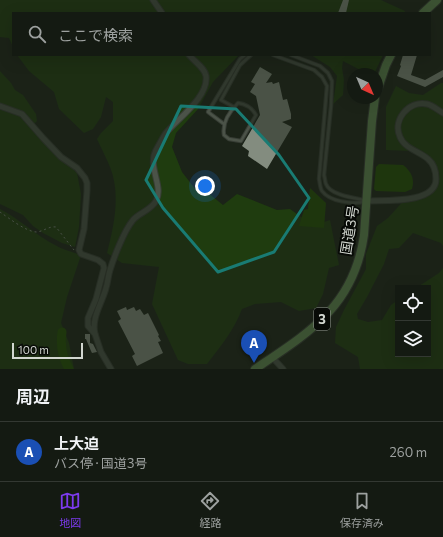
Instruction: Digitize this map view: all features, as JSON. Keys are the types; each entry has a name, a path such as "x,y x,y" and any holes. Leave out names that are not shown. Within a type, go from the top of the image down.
{"highway":[{"path":"424,12 437,0"},
{"path":"383,74 390,56"},
{"name":"国道3号","path":"255,369 315,327 340,298 349,282 359,259 363,241 374,104"}],"street":[{"path":"154,0 161,12"},
{"path":"111,369 101,352 95,334 94,322 106,288 110,270 121,243 133,220 156,201 158,190 154,166 155,152 166,134 189,111 206,86 206,75 190,56"},
{"path":"367,201 417,197 426,195 433,190 436,185 434,166 429,160 405,145 400,138 398,123 406,109 413,105 428,104 443,113"},
{"path":"0,106 22,114 56,152 76,168 85,178 87,183 87,191 84,229 79,250 81,254 98,260 103,264 104,268 96,299 88,318 88,326 95,334"},
{"path":"272,357 283,369"}],"lane":[{"path":"224,124 208,112 240,59 244,56"},
{"path":"234,107 221,100 240,65 251,56"},
{"path":"276,56 314,70 322,77 327,86 319,179 321,190 326,195 344,201 357,203 367,201"},
{"path":"294,56 320,66 328,73 332,81 324,175 326,186 331,191 339,194 367,201"},
{"path":"238,103 250,107 256,116 241,141 228,139 224,135 224,124 238,103"}],"path":[{"path":"0,212 28,230 35,232 56,227 77,254 80,252"}],"highlighted area":[{"path":"181,106 236,109 279,155 309,198 274,252 218,272 163,208 146,180"}],"shaded area":[{"path":"0,0 381,0 405,11 12,12 12,45 9,38 0,37"},
{"path":"18,56 238,56 213,82 198,109 176,133 172,147 182,172 196,190 207,192 223,205 237,194 277,210 290,209 304,219 318,224 330,220 339,265 329,268 323,294 316,308 299,311 281,302 255,304 242,309 231,331 207,364 188,364 178,360 152,304 159,267 122,263 107,253 114,221 116,199 110,167 97,139 113,121 113,102 106,97 101,117 93,129 84,133 59,109 54,92 29,71"},
{"path":"313,56 383,56 377,68 356,68 343,61 343,95 333,104 337,76 330,67"},
{"path":"0,71 15,90 23,95 36,114 37,121 33,125 77,173 81,194 79,227 75,247 62,243 43,233 33,226 23,215 0,204"},
{"path":"443,83 443,246 441,243 413,233 399,248 389,249 384,264 357,314 358,319 368,322 382,320 391,305 395,302 395,357 431,357 431,285 421,285 439,273 443,268 443,369 360,369 358,357 335,343 336,327 366,269 366,254 377,226 388,218 407,197 424,193 432,186 434,181 431,166 425,159 411,151 386,150 386,107 396,86 409,93 423,95"},
{"path":"379,164 403,165 412,176 412,189 405,192 376,191 374,189 376,167"},
{"path":"310,188 326,203 324,228 299,226 304,210 308,209"},
{"path":"0,209 48,241 61,248 81,255 67,297 61,323 69,343 74,369 0,369"}],"building":[{"path":"343,0 349,0 346,12 338,12"},
{"path":"403,56 417,56 411,75 425,80 443,70 443,77 425,87 397,76 401,66"},
{"path":"260,67 272,74 266,83 272,82 273,84 279,82 283,100 287,99 291,114 291,119 282,122 292,127 267,169 248,156 249,151 242,146 260,115 256,96 250,92 255,84 251,82"},
{"path":"126,307 127,310 134,307 136,311 140,309 144,315 148,313 161,341 158,342 163,353 137,366 132,356 135,354 118,321 121,319 117,311"},
{"path":"85,334 90,334 90,343 93,344 97,352 92,353 85,339"}],"waterway":[{"path":"62,332 62,351 69,369"}],"place":[{"name":"上大迫","path":"254,363"}]}
